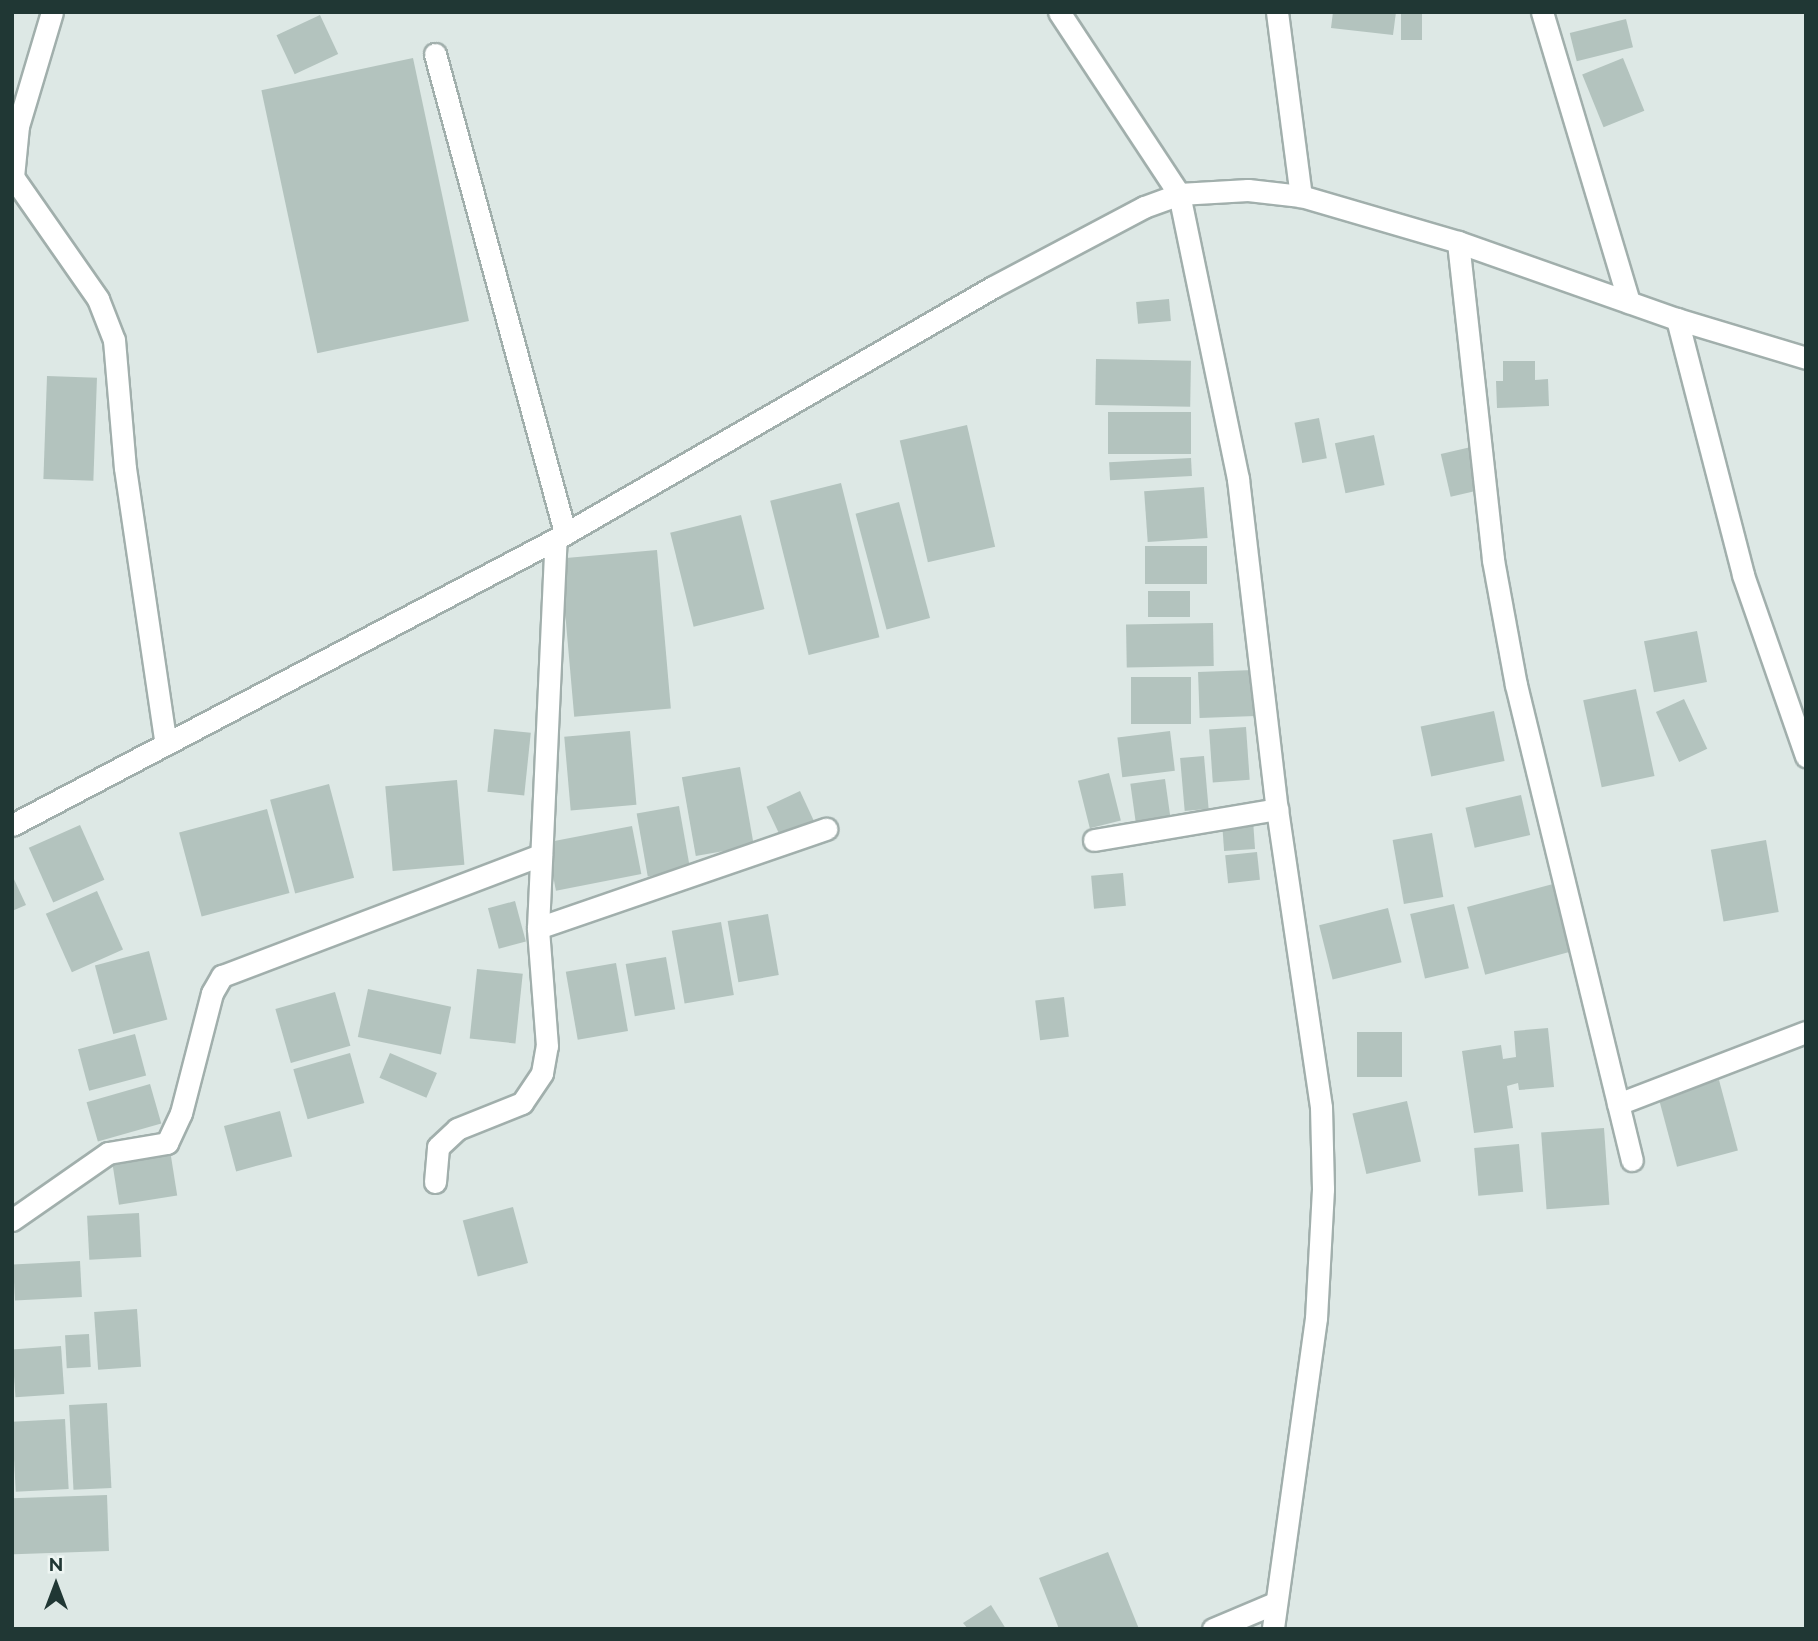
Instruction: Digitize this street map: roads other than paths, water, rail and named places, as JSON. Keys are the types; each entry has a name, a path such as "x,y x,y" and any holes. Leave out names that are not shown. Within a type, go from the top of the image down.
{"street":[{"path":"52,12 18,126 13,177 98,299 114,340 125,468 166,744"},
{"path":"1059,12 1179,194 1238,479 1277,809 1321,1107 1323,1189 1316,1318 1273,1629"},
{"path":"1277,12 1301,196"},
{"path":"1542,12 1629,302"},
{"path":"435,54 560,537 538,928 547,1046 542,1073 522,1103 457,1129 438,1147 435,1182"},
{"path":"12,825 560,537 993,287 1144,206 1179,194 1248,190 1301,196 1458,242 1677,319 1806,358"},
{"path":"1458,242 1493,560 1516,685 1632,1160"},
{"path":"1677,319 1744,575 1806,756"},
{"path":"1094,840 1277,809"},
{"path":"538,928 826,830"},
{"path":"12,1220 108,1153 167,1143 181,1113 212,993 222,976 541,855"},
{"path":"1618,1104 1806,1032"},
{"path":"1213,1629 1275,1604"}]}
